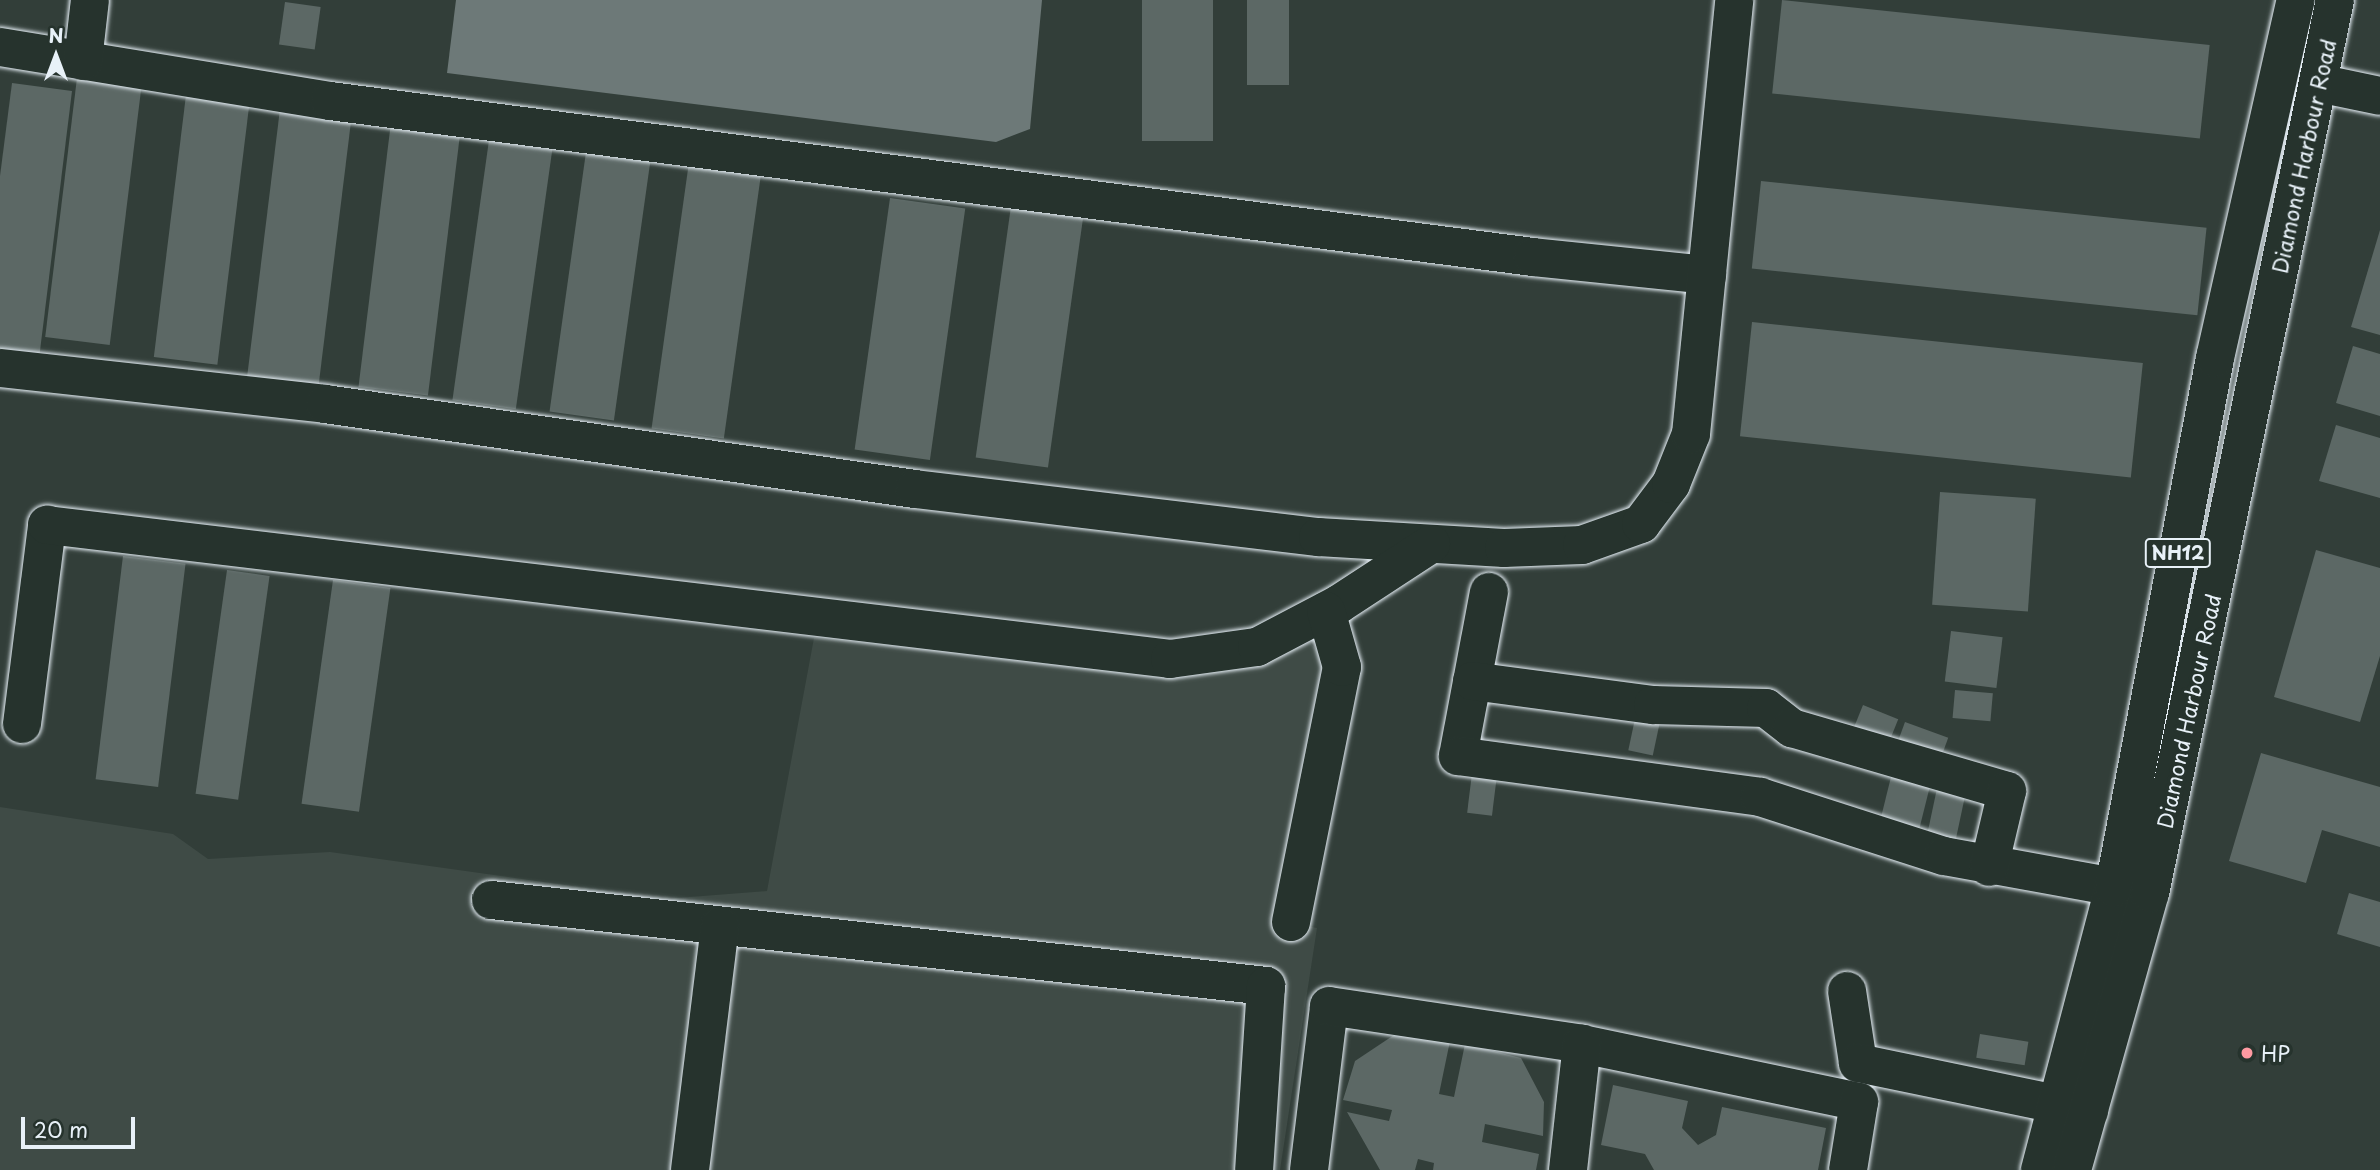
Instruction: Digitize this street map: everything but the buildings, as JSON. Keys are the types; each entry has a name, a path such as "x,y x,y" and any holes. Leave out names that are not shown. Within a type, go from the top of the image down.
{"main road":[{"path":"83,61 90,0"},
{"path":"0,368 325,404 915,489 1318,537 1432,544 1582,545 1641,524 1671,484 1691,434 1734,0"},
{"name":"Diamond Harbour Road","path":"2132,890 2215,358 2295,0"},
{"name":"Diamond Harbour Road","path":"2072,1170 2074,1108 2132,890 2336,0"},
{"path":"0,47 330,101 1534,257 1707,275"},
{"path":"2318,83 2380,96"},
{"path":"22,724 47,525 1170,659 1257,647 1326,611 1432,544"},
{"path":"1489,592 1458,756 1760,797 1989,867 2132,890"},
{"path":"1291,922 1342,667 1326,611"},
{"path":"1472,681 1653,705 1766,708 1792,728 2007,791 1989,867"},
{"path":"491,900 1266,986 1254,1170"},
{"path":"690,1170 720,926"},
{"path":"1847,991 1858,1063 2074,1108"},
{"path":"1309,1170 1329,1006 1582,1044 1859,1102 1848,1170"},
{"path":"1568,1170 1582,1044"},
{"name":"Diamond Harbour Road","path":"2040,1170 2074,1108"}],"shaded area":[{"path":"456,0 1042,0 1030,129 996,142 447,73"},
{"path":"1304,636 1326,661 1273,920 1317,928 1280,1170 0,1170 0,807 173,834 208,859 330,852 664,899 767,891 814,638 1194,675"}],"place":[{"name":"HP","path":"2247,1053"}]}
